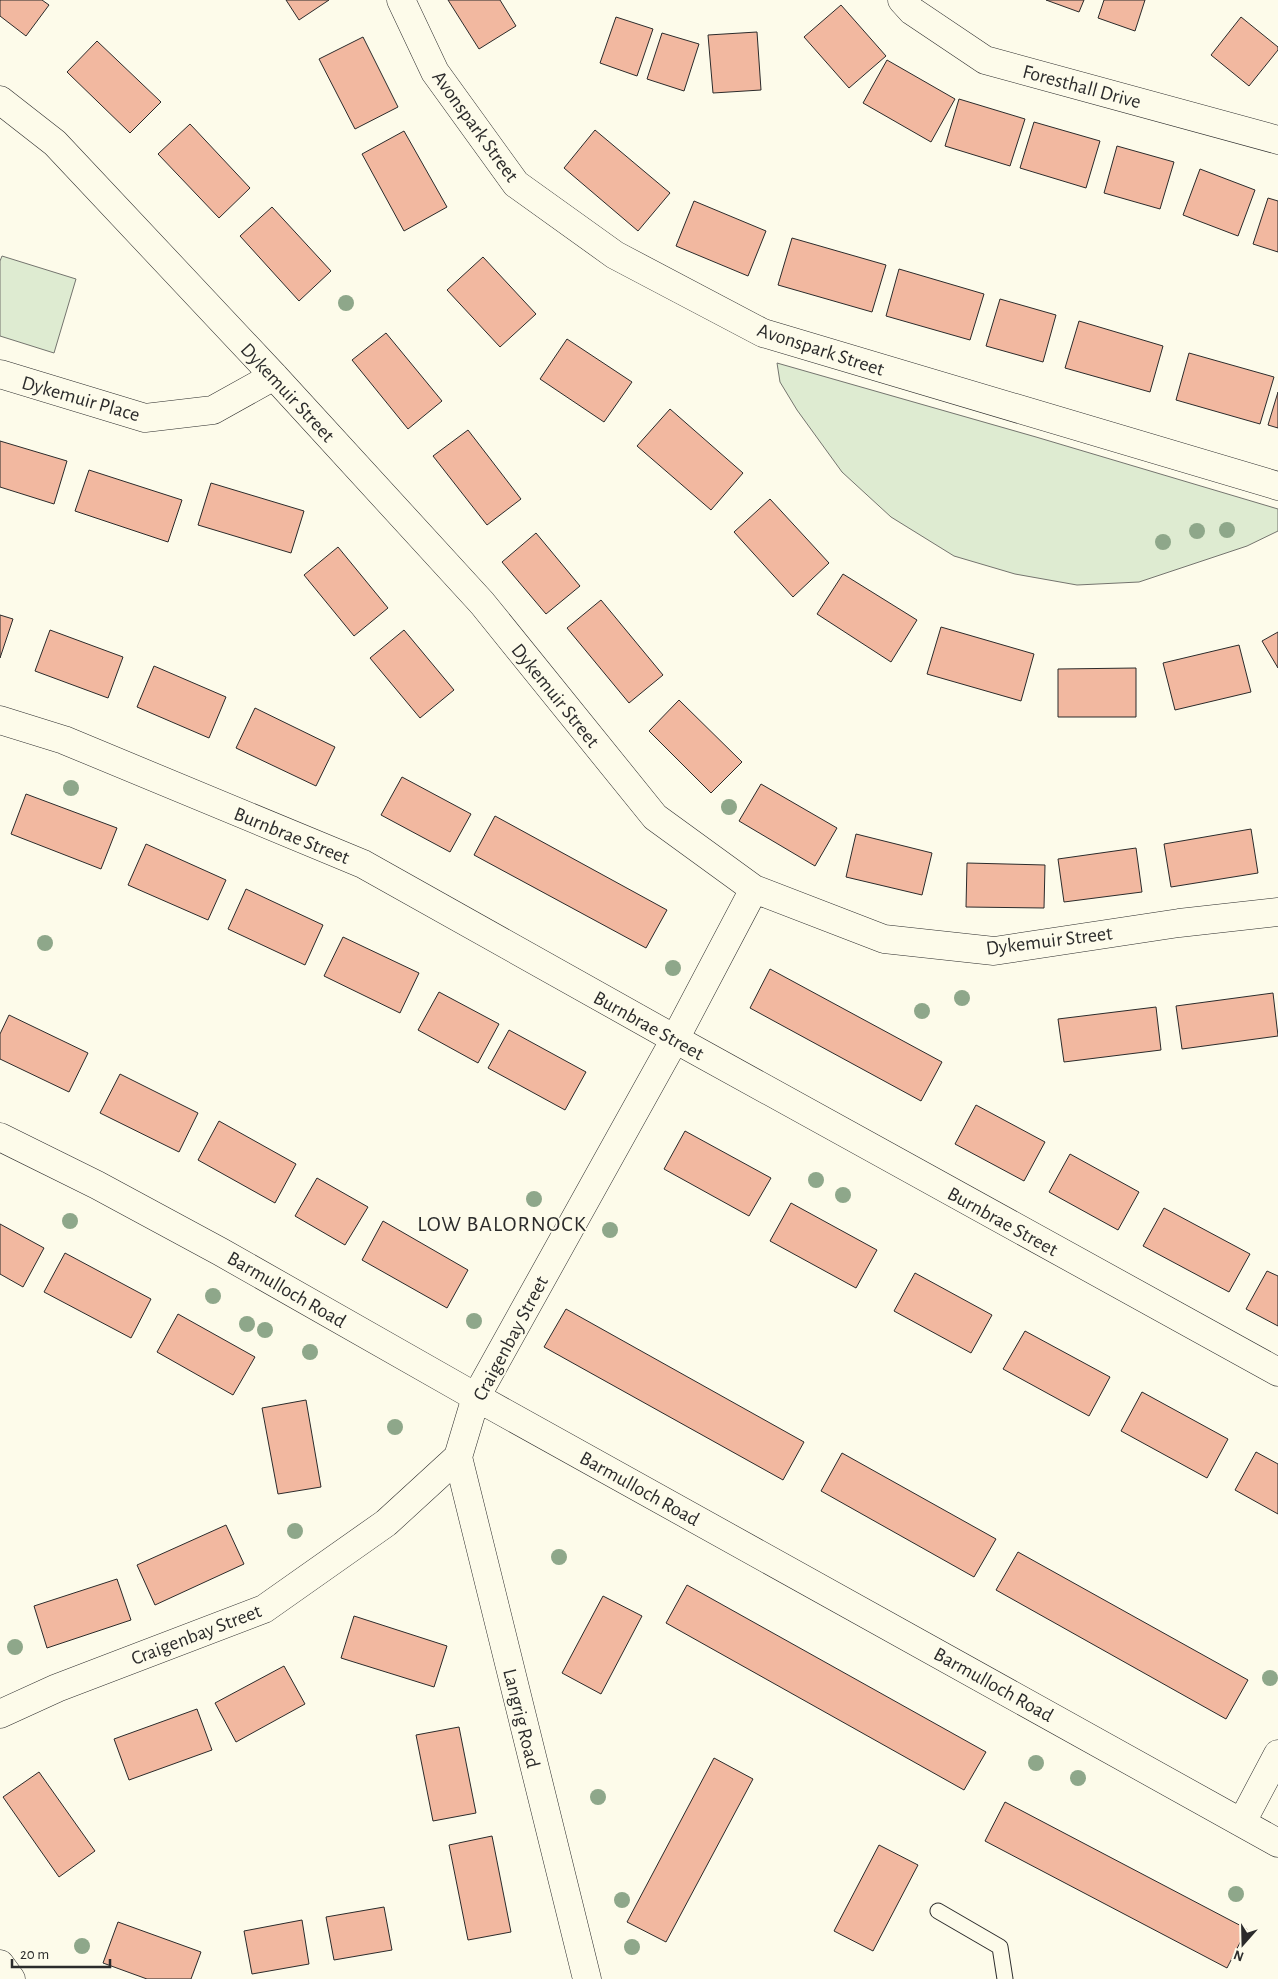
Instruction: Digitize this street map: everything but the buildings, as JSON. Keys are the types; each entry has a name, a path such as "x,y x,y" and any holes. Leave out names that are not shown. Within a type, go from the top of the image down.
{"street":[{"name":"Avonspark Street","path":"401,0 435,72 516,184 615,255 763,333 1278,486"},
{"name":"Foresthall Drive","path":"902,0 912,11 985,60 1278,140"},
{"name":"Dykemuir Street","path":"0,100 55,143 274,376 482,603 655,818 754,889 884,938 994,951 1179,923 1278,912"},
{"name":"Dykemuir Place","path":"0,374 146,418 213,410 274,376"},
{"name":"Burnbrae Street","path":"0,720 64,740 363,864 674,1039 1278,1372"},
{"name":"Craigenbay Street","path":"0,1714 57,1688 264,1609 386,1523 458,1457 476,1397 674,1039 754,889"},
{"name":"Barmulloch Road","path":"0,1137 97,1184 222,1252 476,1397 1278,1843"},
{"name":"Langrig Road","path":"458,1457 587,1979"},
{"path":"1242,1822 1278,1754"},
{"path":"0,1964 11,1979"}],"lane":[{"path":"938,1911 1000,1947 1005,1979"}],"green space":[{"path":"2,256 76,279 54,353 0,336 0,261"},
{"path":"777,363 1278,509 1278,531 1247,546 1139,582 1077,585 1015,574 954,556 891,517 842,472 797,410 780,382"}],"district":[{"name":"LOW BALORNOCK","path":"502,1223"}]}
